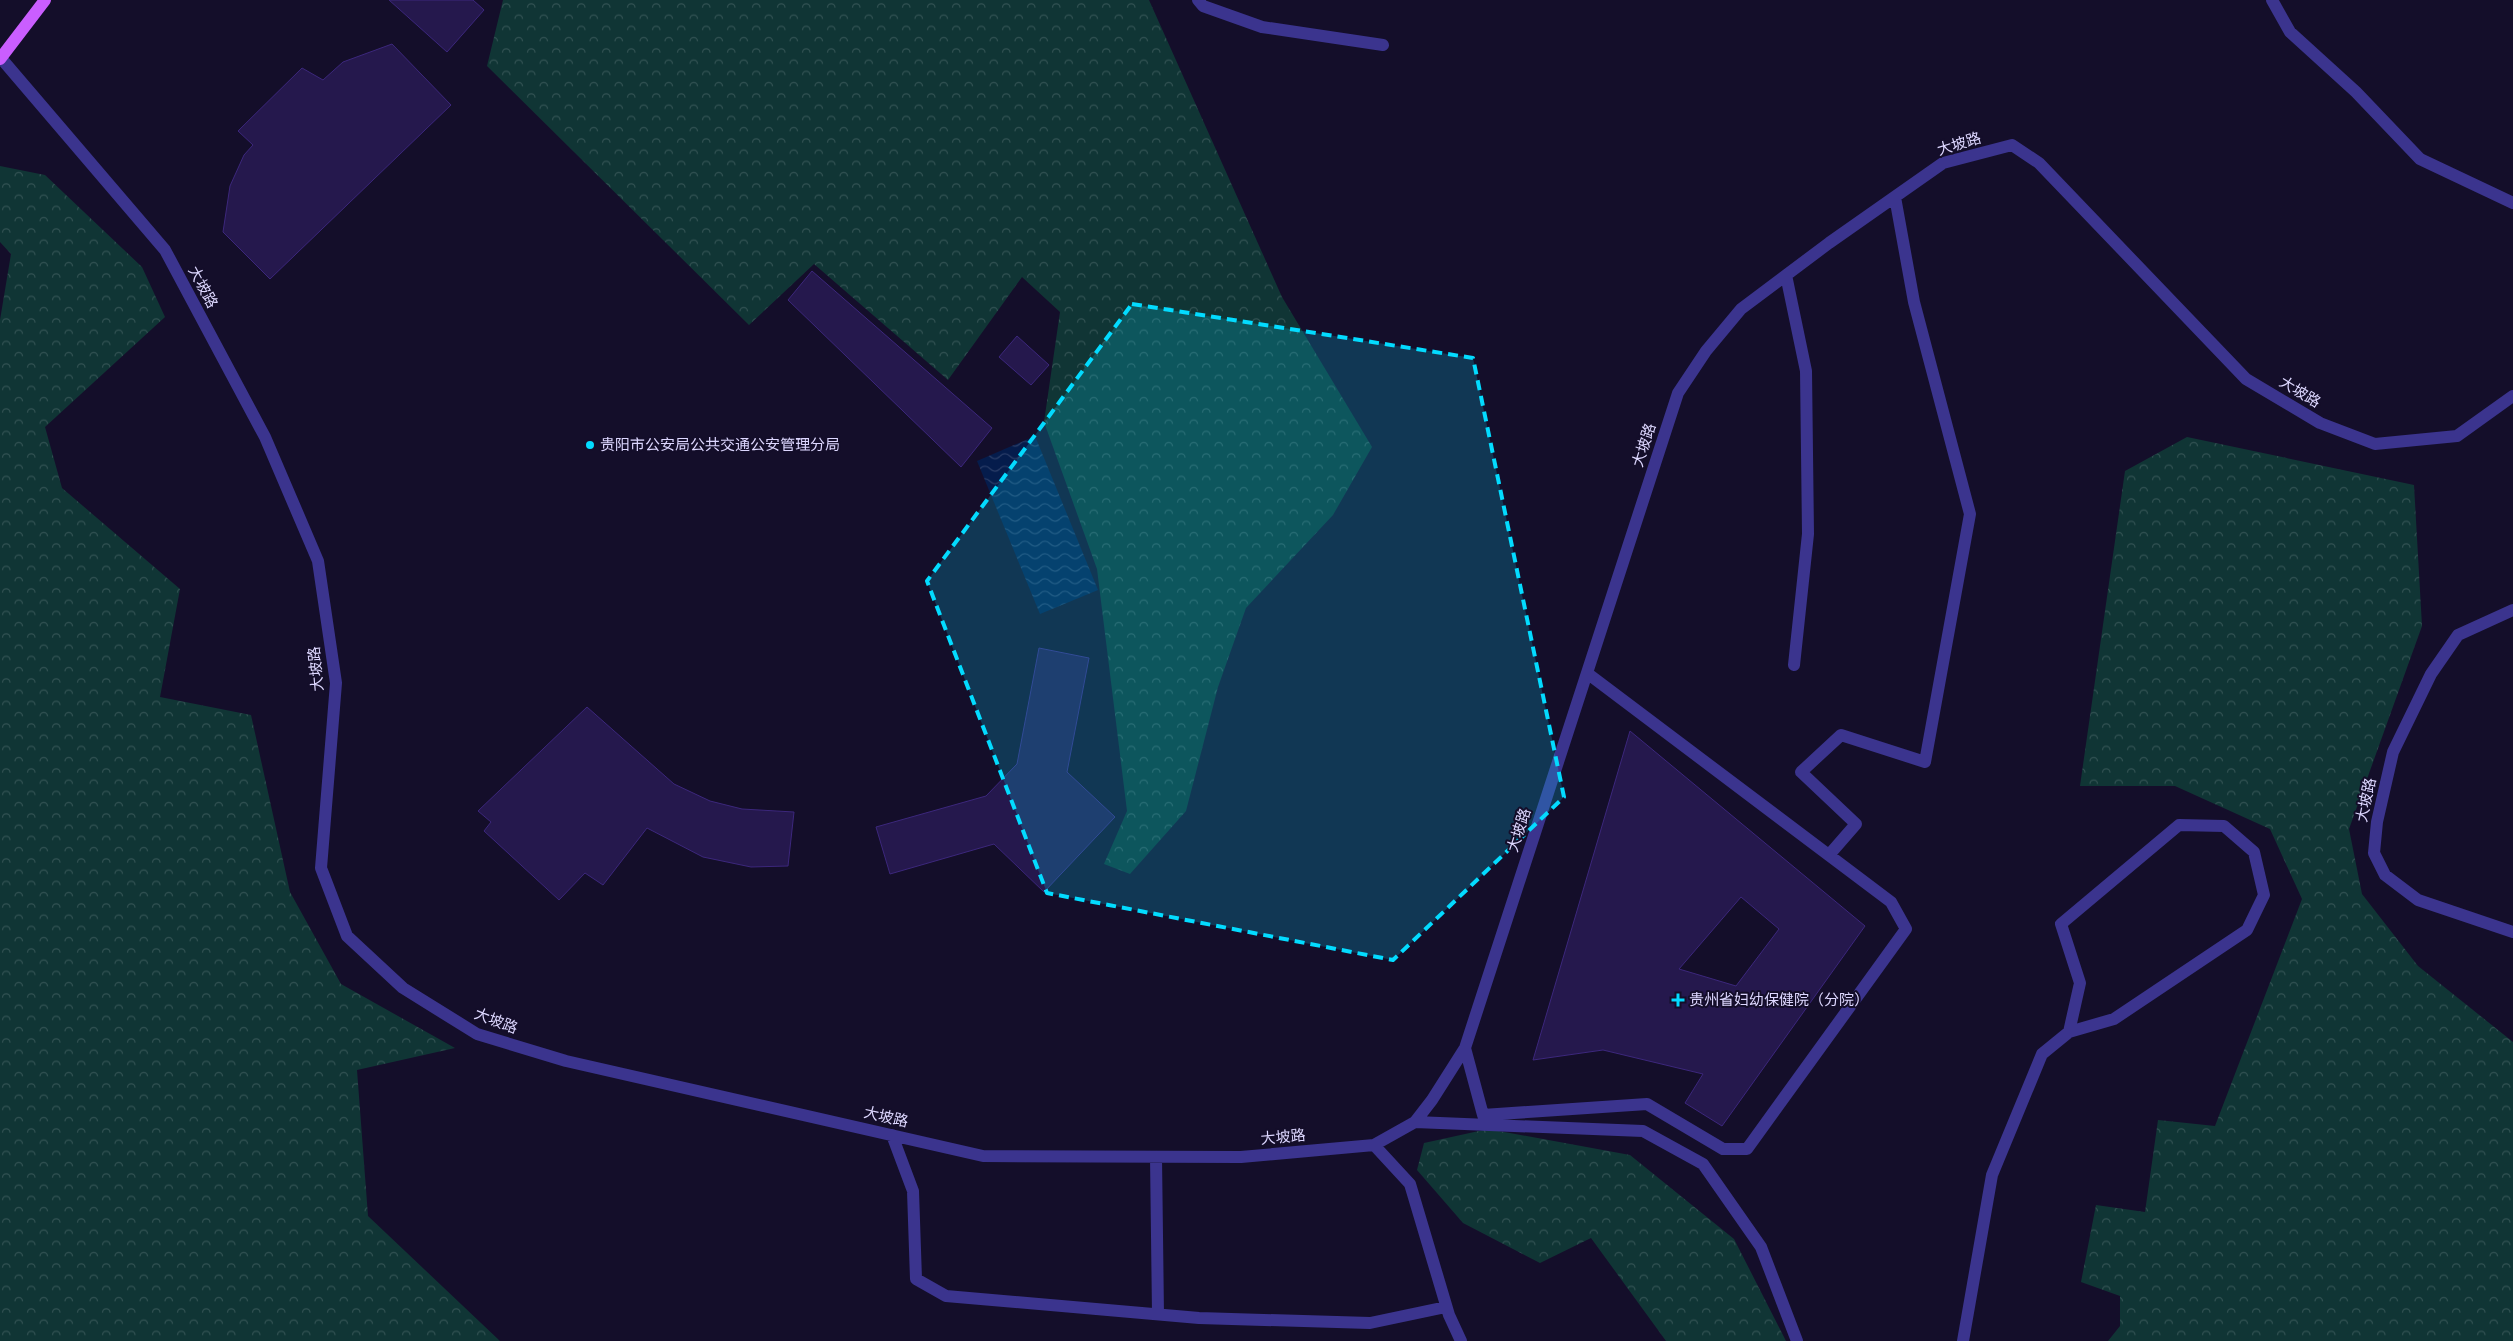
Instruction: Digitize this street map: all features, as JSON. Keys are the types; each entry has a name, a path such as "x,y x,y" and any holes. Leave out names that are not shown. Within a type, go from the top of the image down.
{"main road":[{"path":"0,58 45,0"}],"street":[{"path":"1198,0 1204,6 1262,27 1384,45"},
{"path":"2272,0 2290,32 2356,92 2420,159 2513,203"},
{"name":"大坡路","path":"0,58 165,250 265,437 318,561 336,683 321,868 348,936 403,988 477,1034 566,1061 983,1156 1241,1157 1374,1145 1415,1122 1432,1100 1465,1048 1678,393 1706,351 1741,310 1786,275 1942,163 2012,145 2039,163 2246,379 2320,423 2375,444 2457,436 2513,396"},
{"path":"1828,855 1856,824 1801,772 1841,735 1924,762 1970,514 1914,302 1895,197"},
{"path":"1786,275 1806,372 1808,534 1794,665"},
{"name":"大坡路","path":"2513,610 2458,635 2430,674 2393,752 2377,822 2374,854 2385,874 2418,900 2513,932"},
{"path":"1465,1048 1483,1115 1647,1104 1723,1149 1747,1149 1906,929 1892,902 1586,673"},
{"path":"1963,1341 1992,1175 2042,1054 2069,1032 2114,1019 2247,930 2264,895 2254,852 2224,826 2178,825 2061,924 2080,983 2069,1032"},
{"path":"1415,1122 1643,1131 1703,1164 1761,1247 1796,1341"},
{"path":"892,1135 913,1191 916,1279 946,1296 1198,1318 1370,1323 1446,1307"},
{"path":"1374,1145 1410,1184 1446,1307 1461,1341"},
{"path":"1156,1157 1158,1314"}],"highlighted area":[{"path":"1132,304 1473,358 1564,797 1393,960 1047,893 927,581"}],"green space":[{"path":"503,0 1149,0 1282,297 1372,447 1333,515 1246,608 1218,687 1186,811 1130,874 1104,864 1127,811 1097,569 1044,422 1060,312 1022,277 948,380 814,264 749,325 487,66"},
{"path":"0,166 45,175 142,267 165,317 45,427 62,488 180,589 160,697 251,715 290,892 341,984 455,1048 357,1070 368,1216 500,1341 0,1341 0,320 11,254 0,242"},
{"path":"2187,437 2414,485 2422,626 2349,829 2362,894 2418,966 2513,1042 2513,1341 2108,1341 2120,1326 2120,1296 2081,1282 2096,1205 2145,1212 2158,1120 2215,1126 2302,899 2270,829 2175,786 2080,786 2125,471"},
{"path":"1488,1129 1630,1155 1734,1239 1786,1341 1666,1341 1591,1238 1540,1263 1463,1223 1417,1170 1424,1143"}],"water":[{"path":"1035,436 1098,590 1040,614 977,461"}],"building":[{"path":"389,0 473,0 484,10 447,52"},
{"path":"392,44 451,105 270,279 223,232 230,186 244,155 253,145 238,131 302,68 323,80 343,62"},
{"path":"812,271 992,428 961,467 788,300"},
{"path":"1017,336 1049,365 1031,385 999,357"},
{"path":"1039,648 1089,658 1067,772 1115,817 1044,892 994,844 890,874 876,827 986,796 1017,764"},
{"path":"587,707 674,784 710,801 742,809 794,812 788,866 751,867 703,857 647,828 603,885 585,873 559,900 484,831 491,822 478,811"},
{"name":"贵州省妇幼保健院（分院）","path":"1630,731 1865,926 1722,1126 1685,1103 1703,1074 1603,1050 1533,1060","holes":["1741,897 1779,929 1736,986 1679,969"]}],"place":[{"name":"贵阳市公安局公共交通公安管理分局","path":"590,445"},
{"name":"贵州省妇幼保健院（分院）","path":"1678,1000"}]}
